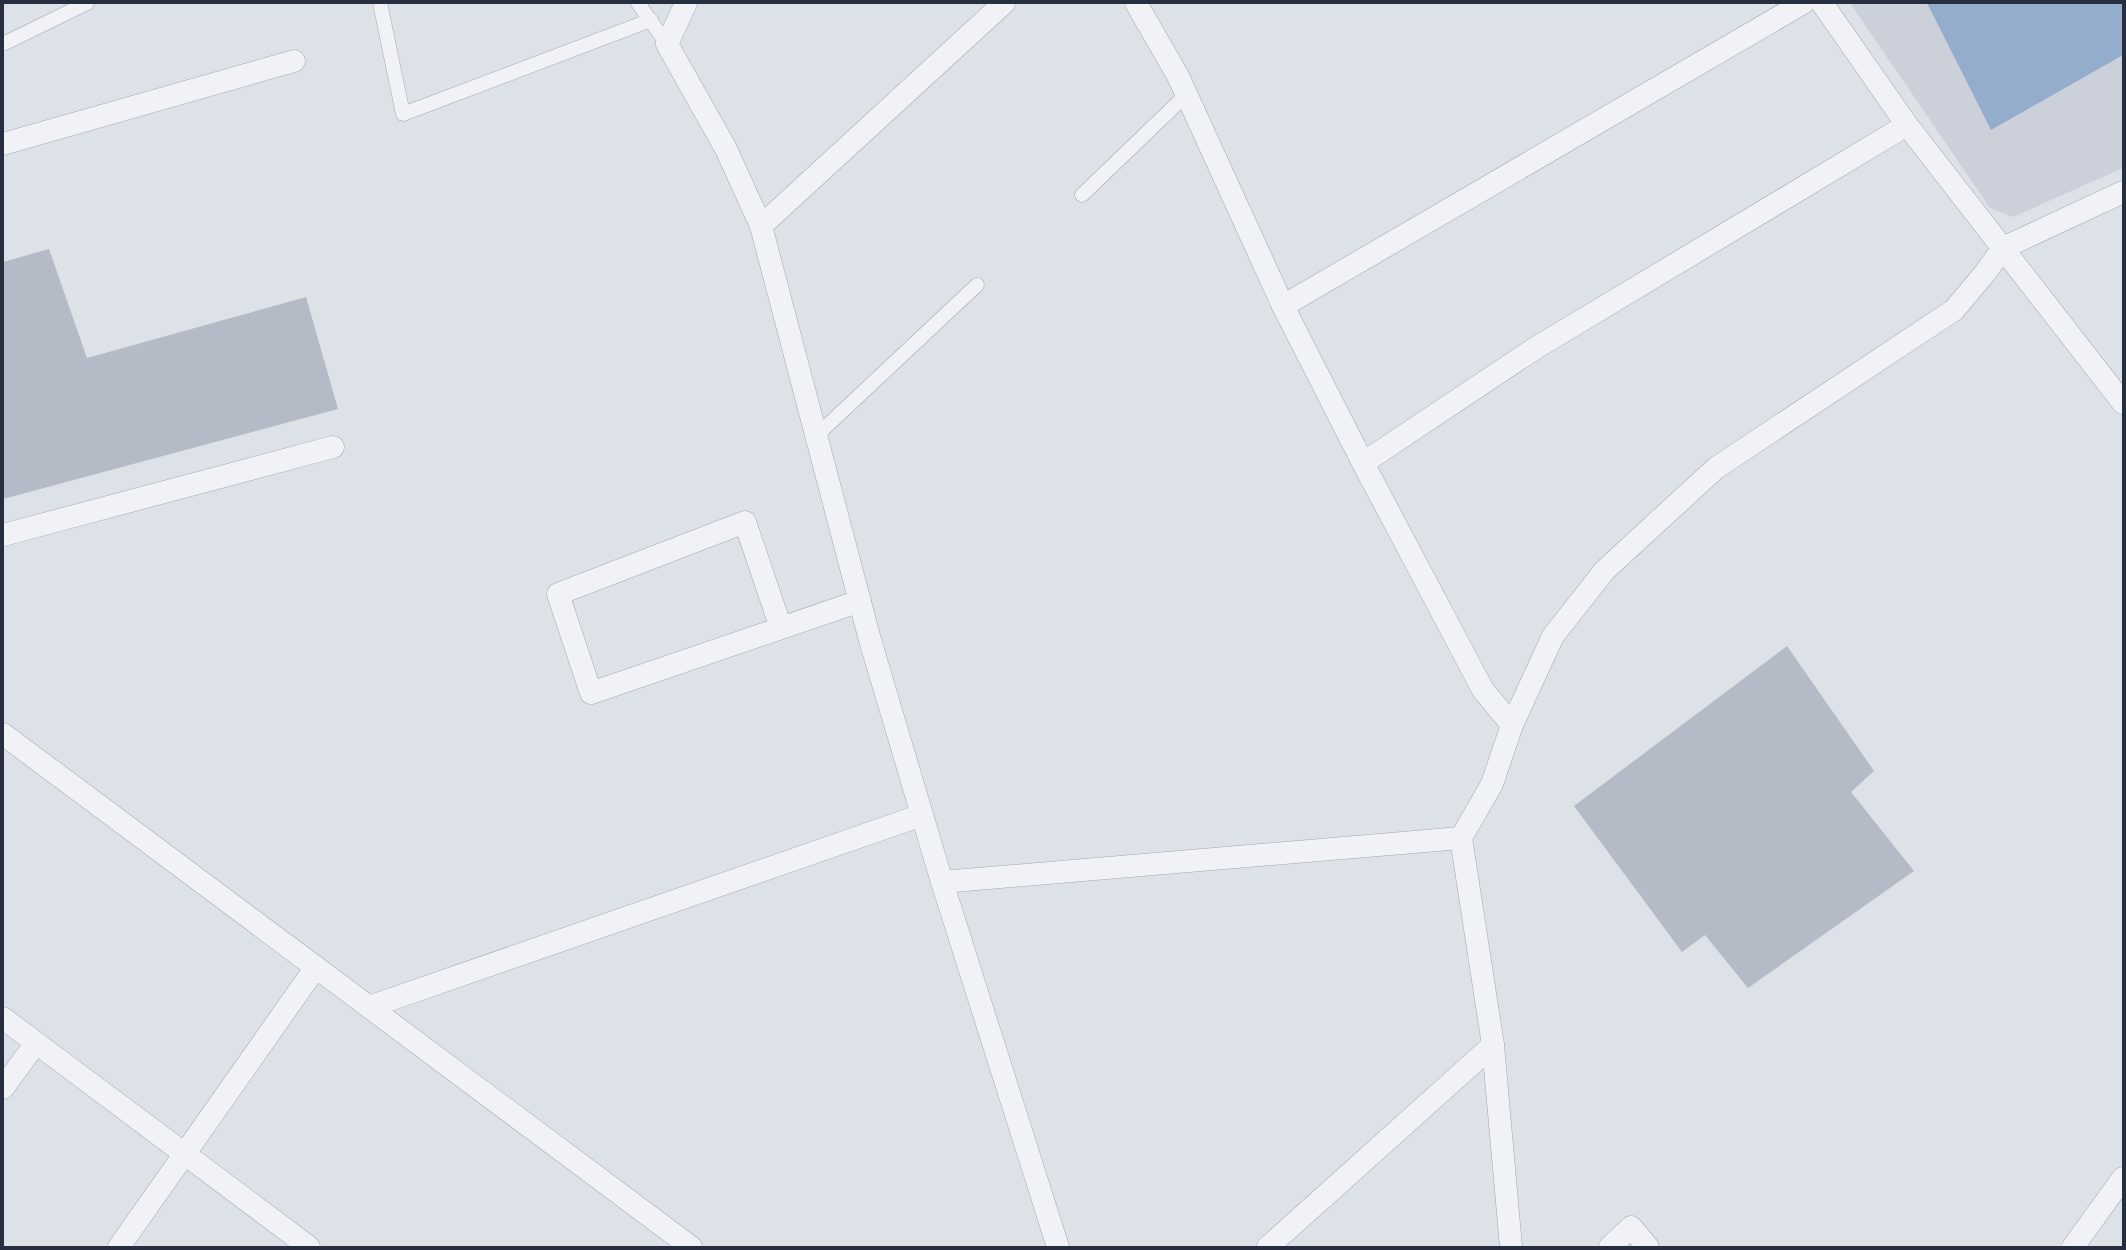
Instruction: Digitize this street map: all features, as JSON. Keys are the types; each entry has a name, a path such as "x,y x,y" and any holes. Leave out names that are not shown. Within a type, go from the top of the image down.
{"street":[{"path":"686,3 667,44 726,149 761,226 860,601 922,815 1058,1247"},
{"path":"761,226 1004,3"},
{"path":"1283,306 1802,3"},
{"path":"1822,3 1907,125 2123,403"},
{"path":"1142,5 1186,95 1283,306 1363,463 1483,690 1512,726"},
{"path":"3,144 294,61"},
{"path":"1363,463 1534,349 1907,125"},
{"path":"1511,1247 1493,1045 1461,838 1492,784 1512,726 1553,636 1605,570 1716,468 1954,310 1985,273 2003,248 2123,192"},
{"path":"3,536 333,447"},
{"path":"781,628 745,522 558,594 591,693 860,601"},
{"path":"3,734 691,1247"},
{"path":"369,1007 922,815"},
{"path":"942,882 1461,838"},
{"path":"119,1247 183,1153 316,967"},
{"path":"3,1018 309,1247"},
{"path":"3,1088 36,1043"},
{"path":"1268,1247 1493,1045"},
{"path":"2073,1247 2123,1178"},
{"path":"1610,1247 1631,1227 1648,1247"}],"lane":[{"path":"3,44 87,3"},
{"path":"380,3 403,114 651,20"},
{"path":"638,3 667,44"},
{"path":"1082,195 1186,95"},
{"path":"816,436 977,285"}],"shaded area":[{"path":"1850,3 2123,3 2123,168 2013,217 1990,208"}],"water":[{"path":"1927,3 2123,3 2123,55 1991,130"}],"building":[{"path":"49,249 87,358 306,297 338,409 3,499 3,262"},
{"path":"1787,646 1874,771 1851,792 1914,871 1748,988 1705,935 1682,952 1574,806"}]}
